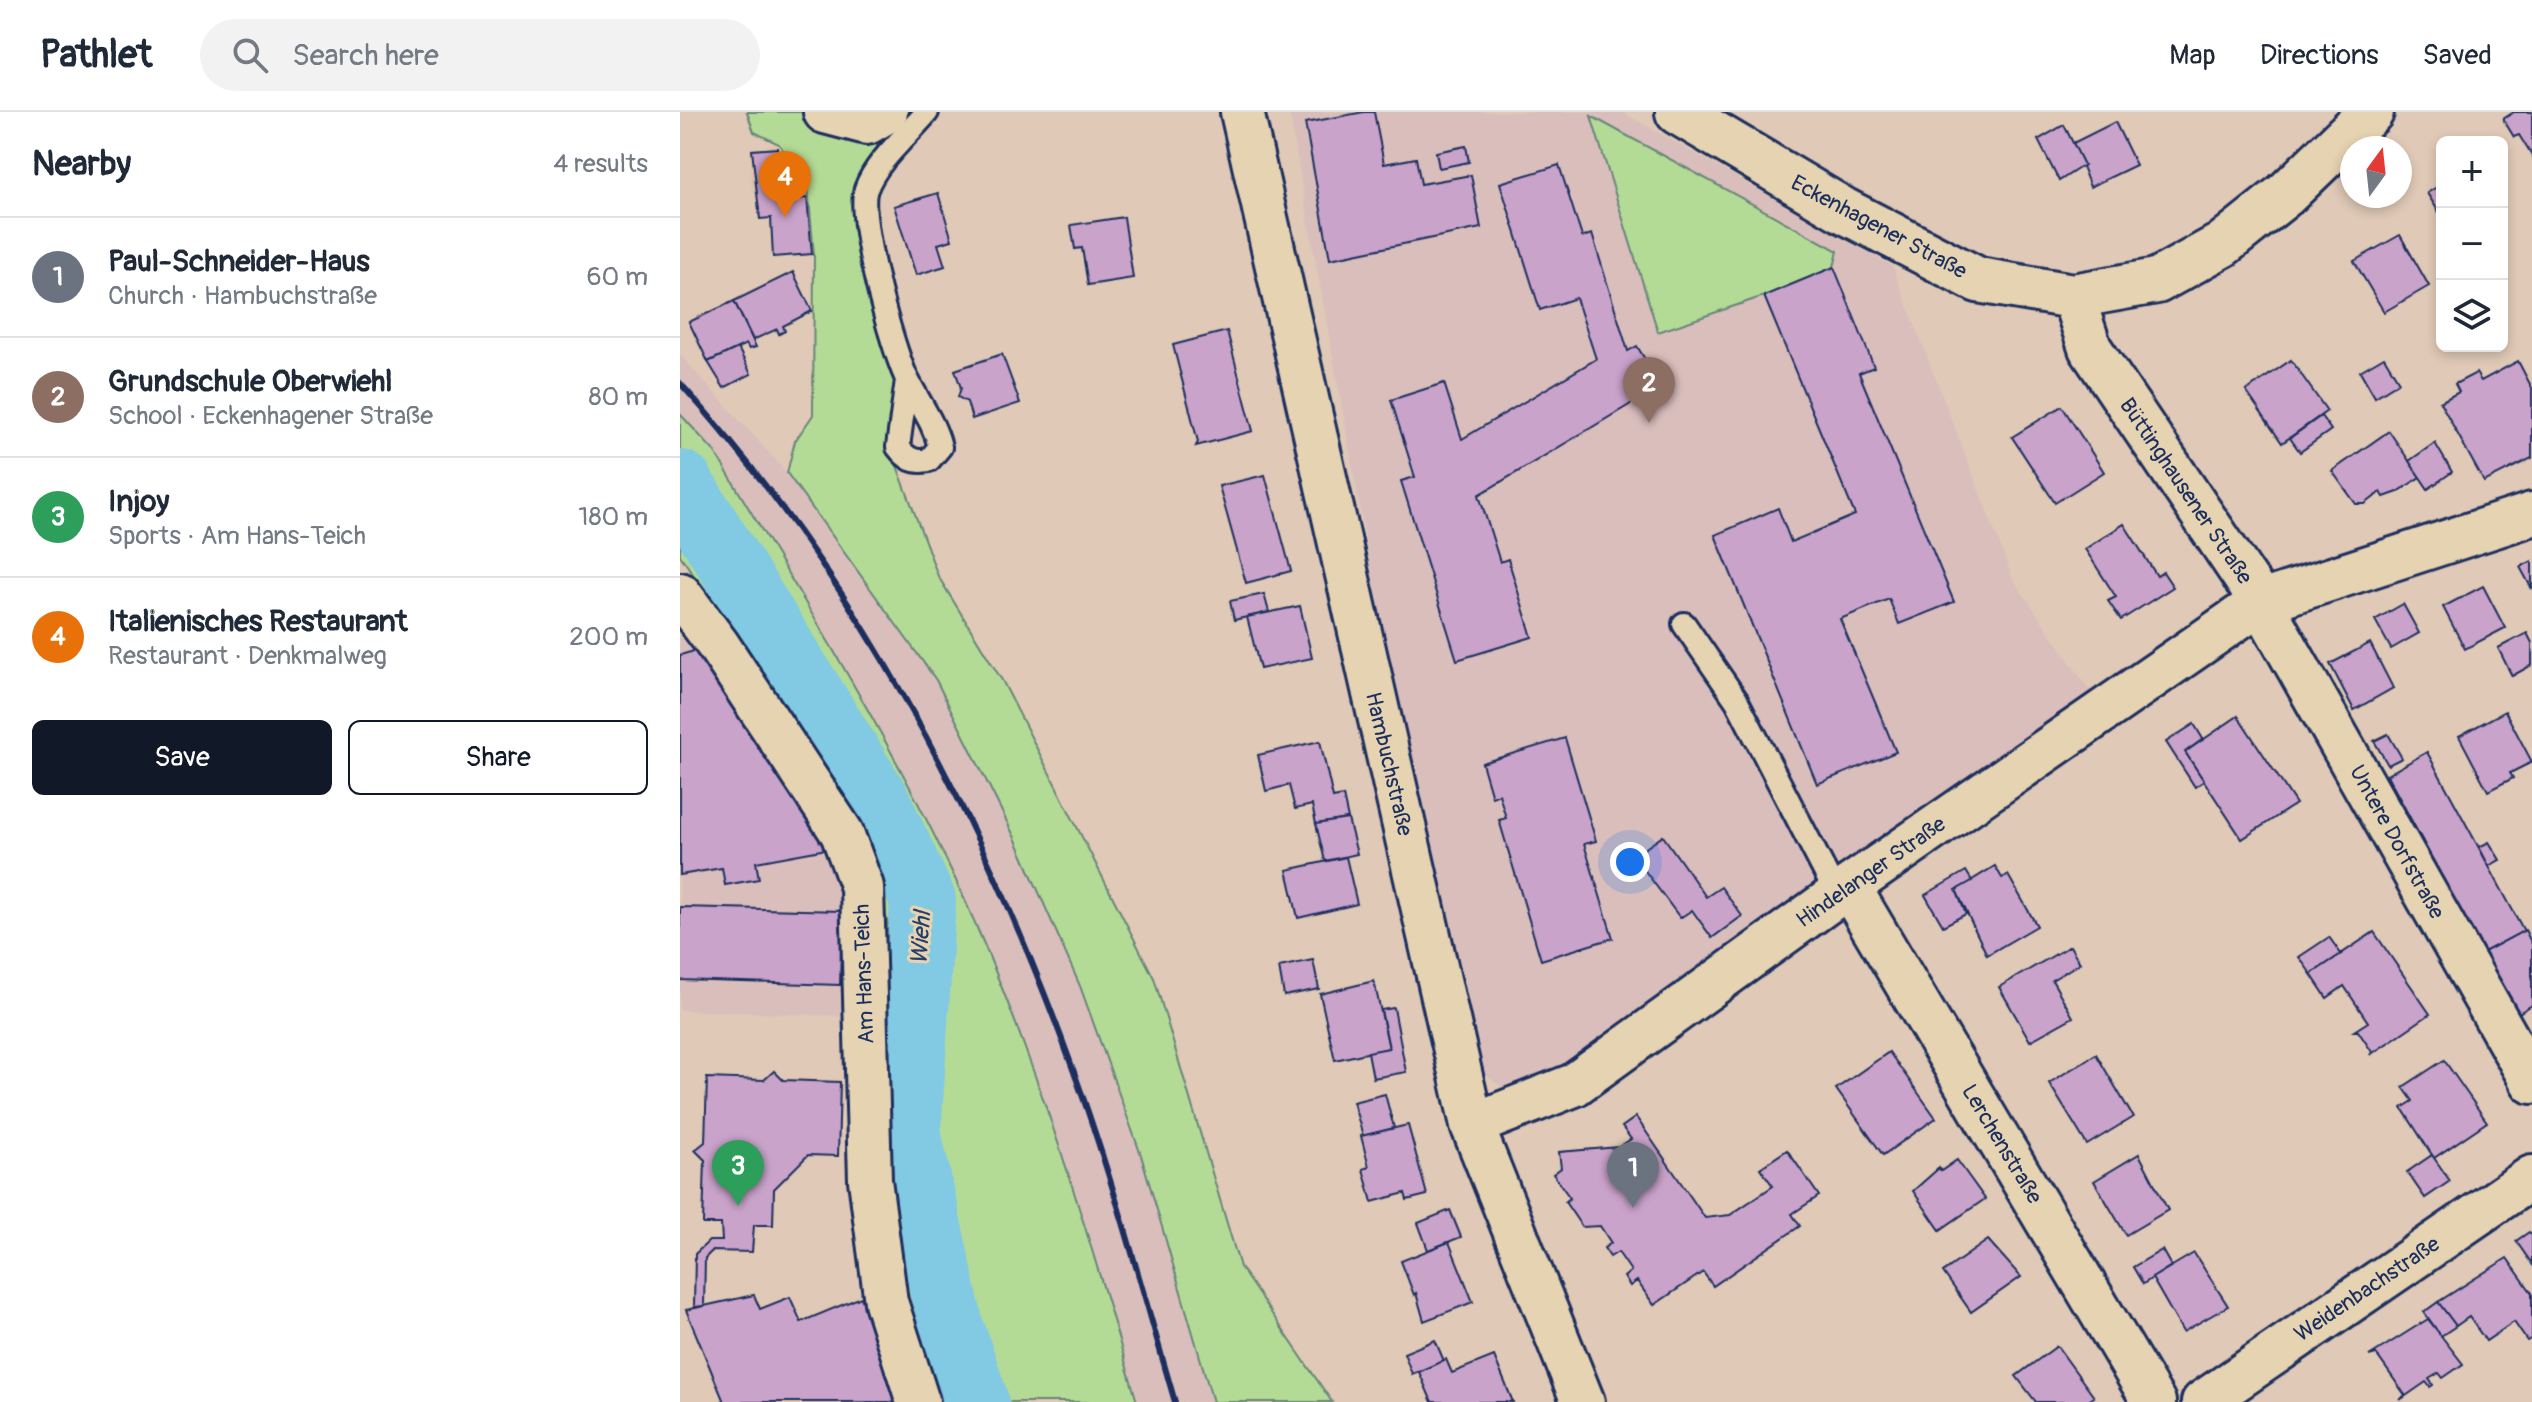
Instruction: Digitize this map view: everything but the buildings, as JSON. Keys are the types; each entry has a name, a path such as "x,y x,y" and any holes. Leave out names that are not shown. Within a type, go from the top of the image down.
{"main road":[{"name":"Eckenhagener Straße","path":"1678,112 1843,210 1978,280 2073,296 2157,281 2222,245 2286,194 2371,112"}],"street":[{"path":"825,112 867,123 886,112"},
{"name":"Hambuchstraße","path":"1242,112 1243,130 1472,1125 1583,1402"},
{"name":"Büttinghausener Straße","path":"2073,296 2090,348 2261,602 2532,514"},
{"name":"Am Hans-Teich","path":"681,596 718,645 842,833 862,887 870,1180 886,1302 918,1402"},
{"name":"Hindelanger Straße","path":"1472,1125 1574,1085 1843,891 2261,602"},
{"name":"Untere Dorfstraße","path":"2261,602 2532,1082"},
{"name":"Lerchenstraße","path":"1843,891 2154,1402"},
{"name":"Weidenbachstraße","path":"2203,1402 2532,1177"}],"lane":[{"path":"907,380 877,278 863,199 874,174 927,112"},
{"path":"1684,624 1737,701 1843,891"}],"shaded area":[{"path":"1289,112 1622,112 1892,266 2013,579 2092,694 1538,1084 1507,1090 1478,1070 1400,731"},
{"path":"680,355 787,473 936,680 1016,840 1080,986 1141,1155 1213,1402 1137,1402 1081,1210 1028,1051 967,904 892,751 715,452 680,414"},
{"path":"680,610 848,863 846,1016 680,1010"}],"green space":[{"path":"747,112 919,112 857,187 851,205 895,377 887,439 938,576 1003,682 1154,978 1240,1267 1332,1402 1213,1402 1141,1155 1080,986 1016,840 936,680 787,473 795,441 813,415 814,255 808,187 779,144 754,132"},
{"path":"1591,116 1838,251 1834,267 1764,296 1658,332"},
{"path":"680,414 715,452 880,731 940,846 993,966 1040,1088 1137,1402 929,1402 893,1259 884,1080 888,923 850,805 680,555"}],"waterway":[{"name":"Wiehl","path":"680,483 876,799 923,900 908,1133 951,1327 976,1402"}],"railway":[{"path":"680,383 745,459 860,622 957,797 1000,887 1074,1072 1115,1195 1175,1402"}],"place":[{"name":"Italienisches Restaurant","path":"785,217"},
{"name":"Grundschule Oberwiehl","path":"1649,423"},
{"name":"Injoy","path":"738,1206"},
{"name":"Paul-Schneider-Haus","path":"1633,1208"}]}
